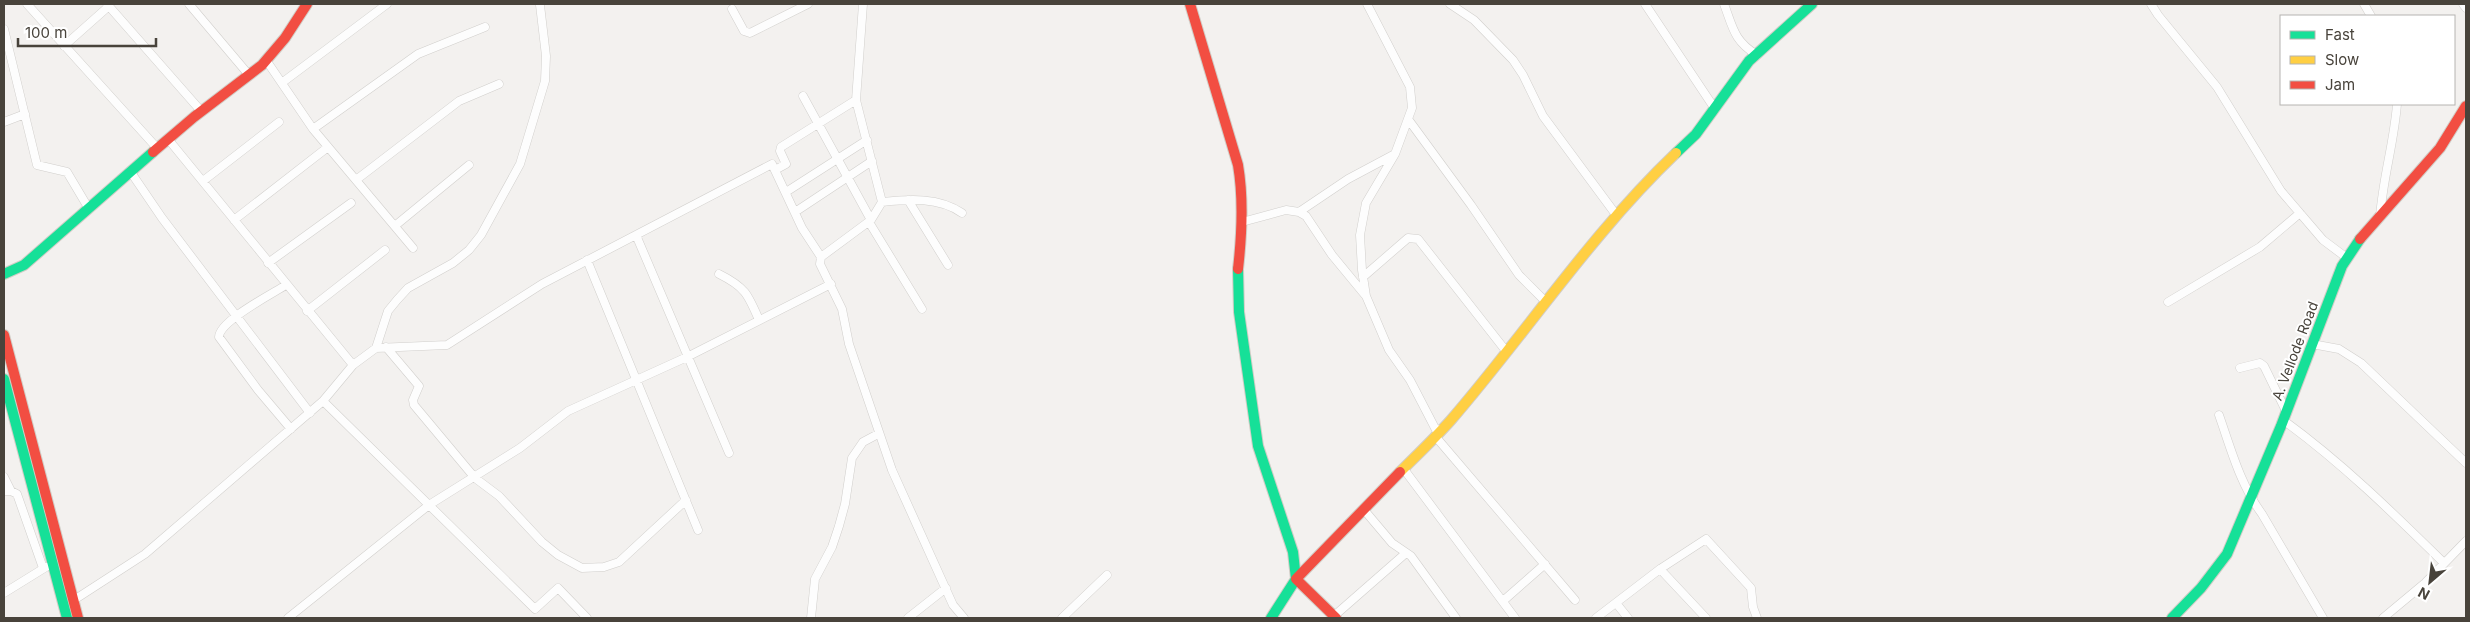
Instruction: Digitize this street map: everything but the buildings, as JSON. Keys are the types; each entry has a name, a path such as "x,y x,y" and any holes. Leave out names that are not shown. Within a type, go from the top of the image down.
{"main road":[{"path":"4,274 24,265 157,148 266,60 285,38 307,4"},
{"path":"1190,4 1238,166 1242,190 1242,222 1237,277 1239,312 1258,446 1293,552 1296,579 1335,617"},
{"path":"1271,618 1296,579 1365,510 1438,432 1616,216 1654,174 1696,134 1749,62 1812,4"},
{"name":"A. Vellode Road","path":"2172,618 2197,595 2215,573 2227,554 2347,258 2450,134 2466,106"},
{"path":"4,335 78,618"},
{"path":"4,379 67,618"}],"street":[{"path":"27,4 157,148"},
{"path":"189,4 249,75"},
{"path":"283,82 387,4"},
{"path":"732,9 744,31 750,33 808,4"},
{"path":"821,257 870,221 882,202 856,100 863,4"},
{"path":"1366,4 1410,87 1412,108 1395,154 1366,203 1360,235 1366,296 1388,350 1410,380 1429,420 1575,600"},
{"path":"1450,4 1474,20 1513,60 1543,116 1616,216"},
{"path":"1645,4 1716,109"},
{"path":"1724,4 1733,29 1743,46 1757,55"},
{"path":"2151,4 2217,87 2281,191 2323,240 2347,258"},
{"path":"2364,4 2370,15"},
{"path":"2463,4 2466,8"},
{"path":"64,46 108,5 201,111"},
{"path":"74,600 145,554 324,401 353,365 376,348 388,311 408,288 453,263 469,250 481,235 520,164 546,81 546,56 540,5"},
{"path":"313,129 418,54 485,27"},
{"path":"4,29 37,165 67,172 89,209"},
{"path":"266,60 283,82 313,129 396,225 413,248"},
{"path":"356,180 459,101 499,84"},
{"path":"803,96 870,221 922,309"},
{"path":"775,170 786,164 780,151 781,148 856,100"},
{"path":"2380,217 2382,182 2393,140 2397,105"},
{"path":"4,122 25,114"},
{"path":"1408,119 1472,205 1519,275 1546,302"},
{"path":"203,182 279,122"},
{"path":"168,139 353,365"},
{"path":"786,192 867,140"},
{"path":"234,220 328,147"},
{"path":"1299,212 1348,179 1395,154"},
{"path":"795,212 872,160"},
{"path":"376,348 448,345 542,284 772,164 795,212 821,257 820,264 842,309 849,344 878,434 892,470 953,605 964,618"},
{"path":"396,225 470,165"},
{"path":"130,171 167,225 310,413"},
{"path":"882,202 908,200 941,202 962,212"},
{"path":"908,200 948,265"},
{"path":"268,263 351,203"},
{"path":"1242,222 1286,210 1299,212 1306,216 1332,255 1366,296"},
{"path":"2168,302 2260,247 2300,213"},
{"path":"636,235 729,453"},
{"path":"1363,277 1408,238 1418,239 1506,351"},
{"path":"308,310 385,250"},
{"path":"587,260 698,530"},
{"path":"718,274 738,284 747,293 759,320"},
{"path":"288,618 429,505 476,478 520,448 568,411 687,357 831,284"},
{"path":"286,285 237,316 220,330 219,337 258,390 291,429"},
{"path":"2312,344 2339,350 2361,362 2466,463"},
{"path":"386,348 419,386 414,405 476,478 498,496 542,542 574,564 590,569 619,562 686,500"},
{"path":"2240,368 2255,364 2264,366 2284,416 2388,509 2444,563"},
{"path":"324,401 535,609 558,588 587,618"},
{"path":"2219,415 2236,466 2251,498 2323,618"},
{"path":"810,618 815,579 832,548 839,526 845,504 852,458 863,442 878,434"},
{"path":"1403,468 1516,618"},
{"path":"4,477 7,491 17,494 43,568"},
{"path":"1365,510 1392,543 1411,556 1456,618"},
{"path":"1596,618 1660,569 1706,539 1751,588 1753,607 1757,618"},
{"path":"2382,618 2466,541"},
{"path":"1335,617 1406,553"},
{"path":"4,593 43,568 64,559"},
{"path":"1503,601 1545,564"},
{"path":"1660,569 1706,618"},
{"path":"1062,618 1107,575"},
{"path":"908,618 946,588"},
{"path":"1616,603 1628,618"}],"traffic: fast":[{"path":"1676,153 1696,134 1749,61 1812,4"},
{"path":"4,274 24,265 153,152"},
{"path":"2172,618 2201,588 2227,554 2281,426 2342,266 2360,239"},
{"path":"1238,269 1239,312 1258,446 1293,552 1296,579 1271,618"},
{"path":"4,379 67,618"}],"traffic: slow":[{"path":"1400,472 1451,420 1587,250 1645,184 1676,153"}],"traffic: jam":[{"path":"153,152 194,117 262,65 285,38 307,4"},
{"path":"1190,4 1238,165 1242,217 1238,269"},
{"path":"2360,239 2440,148 2466,106"},
{"path":"4,335 78,618"},
{"path":"1336,618 1296,579 1400,472"}]}
